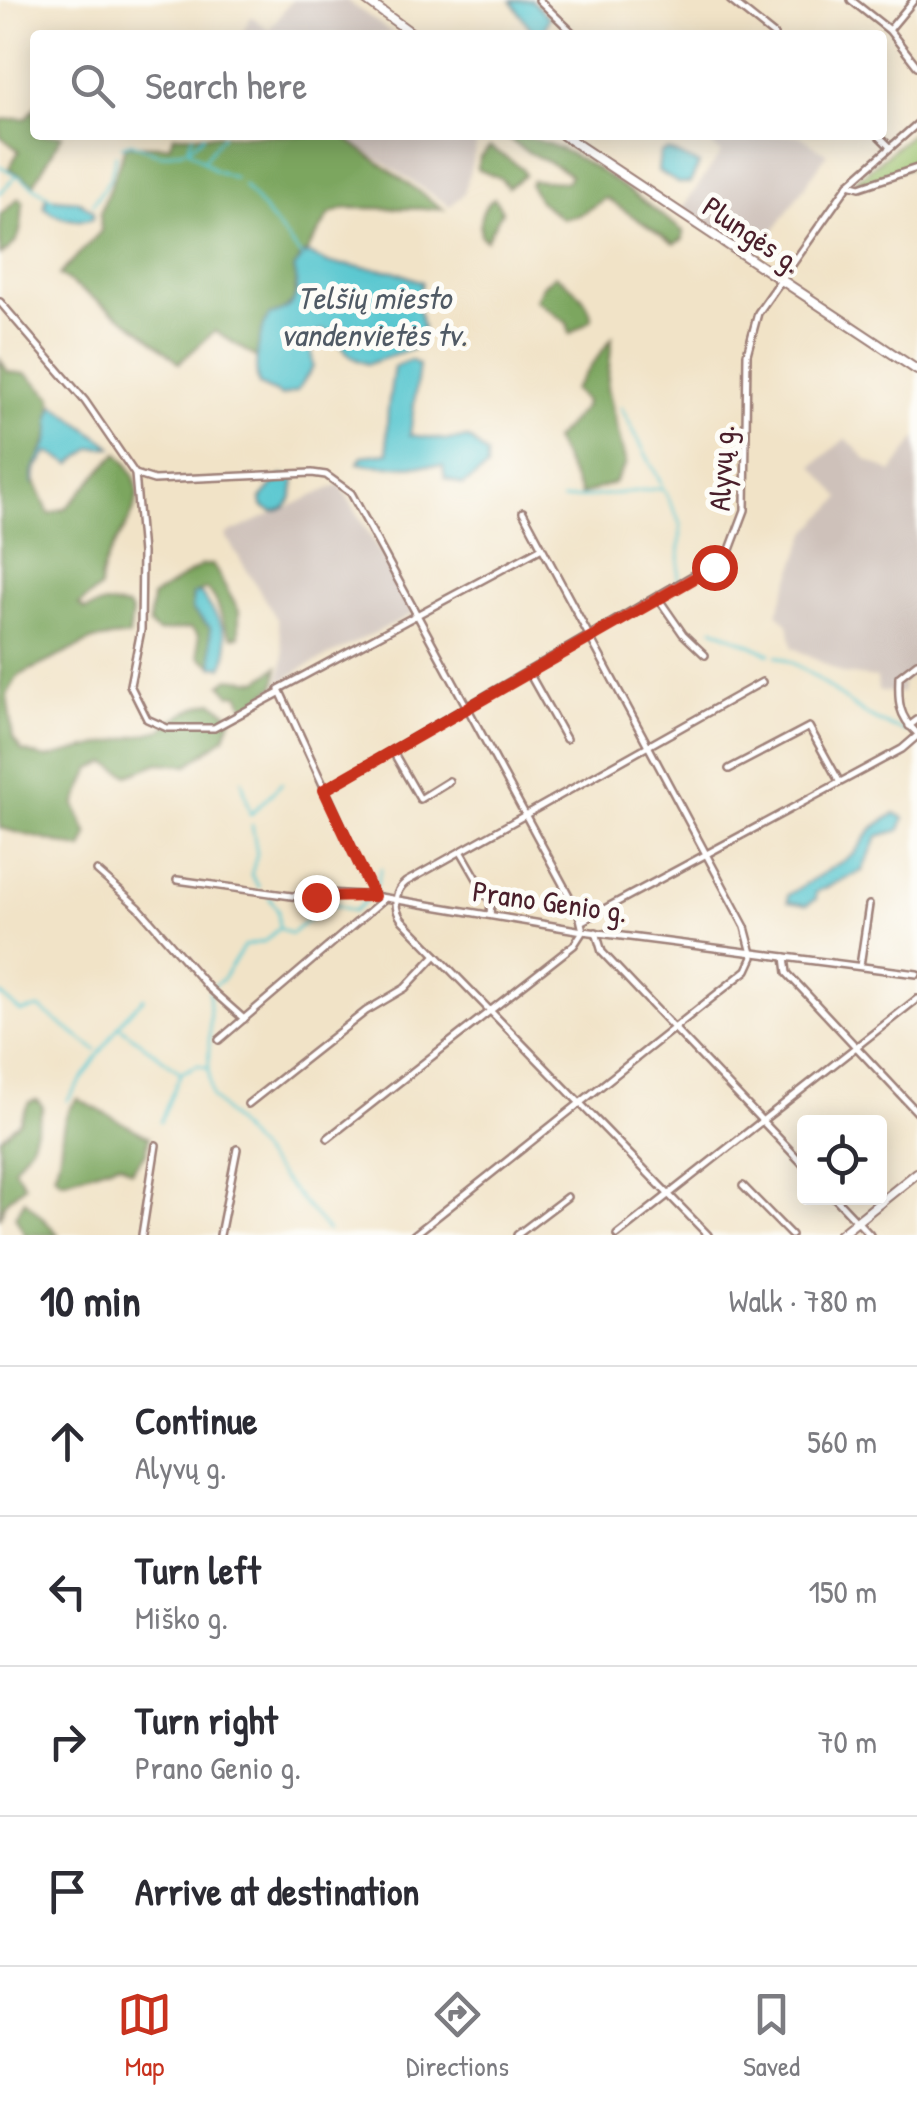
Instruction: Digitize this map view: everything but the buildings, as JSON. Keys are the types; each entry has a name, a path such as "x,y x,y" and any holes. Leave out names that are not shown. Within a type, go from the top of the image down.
{"main road":[{"path":"366,0 407,30"},
{"name":"Plungės g.","path":"569,140 917,370"},
{"path":"840,1235 917,1173"}],"street":[{"path":"539,0 570,30"},
{"path":"730,0 768,30"},
{"path":"851,0 889,30 917,66"},
{"path":"889,30 914,0"},
{"name":"Alyvų g.","path":"324,790 724,560 739,536 746,501 748,346 760,310 848,184 917,124"},
{"path":"883,140 889,146"},
{"path":"848,184 860,187 917,168"},
{"path":"0,302 85,401 135,474 142,592 130,685 147,719 167,728 214,728 540,549"},
{"path":"135,474 154,480 277,472 326,476 356,501 582,921 583,931 574,945 328,1138"},
{"path":"414,1235 747,970 753,952 706,854 523,512"},
{"path":"658,598 682,634 706,655"},
{"path":"582,921 902,749 917,734 908,726 898,703 900,677 917,663"},
{"path":"529,672 566,739"},
{"path":"708,1235 436,955 398,914 397,902 402,885 762,682"},
{"path":"279,691 374,896"},
{"path":"908,726 917,720"},
{"path":"729,769 810,728 840,782"},
{"path":"392,750 420,799 449,781"},
{"path":"461,851 491,903 490,916"},
{"path":"97,871 139,908 209,988 244,1019"},
{"name":"Prano Genio g.","path":"176,880 306,898 330,894 374,896 583,931 917,974"},
{"path":"219,1040 384,899"},
{"path":"860,968 869,905"},
{"path":"596,932 597,946 797,1157"},
{"path":"248,1104 324,1042 405,988 436,955"},
{"path":"785,957 787,973 917,1112"},
{"path":"617,1235 917,999"},
{"path":"142,1235 156,1145"},
{"path":"220,1235 237,1148"},
{"path":"744,1186 791,1235"},
{"path":"517,1235 567,1196"},
{"path":"841,1205 870,1235"}],"shaded area":[{"path":"292,0 346,0 388,30 269,30"},
{"path":"251,16 269,30 244,30"},
{"path":"349,140 478,140 464,194 450,206"},
{"path":"717,140 806,140 827,154 755,258 681,210 721,153 712,146"},
{"path":"917,437 917,670 903,683 902,693 878,691 877,678 844,674 792,647 788,624 777,613 807,533 841,498 813,466 846,438 867,460 892,472"},
{"path":"340,484 415,613 303,668 279,684 284,656 277,619 225,535"}],"green space":[{"path":"30,114 30,140 59,140 34,184 9,168 19,151 0,136 0,120 27,118"},
{"path":"917,129 917,164 862,183 856,181"},
{"path":"172,140 348,140 443,209 346,208 330,214 306,253 300,255 294,302 264,326 257,358 215,331 179,363 142,331 59,275 101,231 100,213 126,145 169,146"},
{"path":"512,140 537,140 574,156 683,231 683,239 674,244 606,198 579,215 563,219 539,201 530,185 532,180 566,182 570,175"},
{"path":"490,147 522,168 525,175 508,187 500,178 477,169 480,157"},
{"path":"19,198 23,202 20,233 0,255 0,215"},
{"path":"494,198 502,211 486,240 481,236 481,219 483,210"},
{"path":"555,275 579,293 592,319 570,334 567,323 536,300 542,286"},
{"path":"612,338 607,389 626,464 614,483 581,495 554,440 584,407 585,401 573,390"},
{"path":"0,359 8,372 27,374 52,397 51,431 32,475 49,514 66,508 117,453 132,472 137,489 135,506 110,553 100,588 79,605 85,610 105,604 128,607 132,613 129,636 93,640 18,676 7,695 13,738 22,751 46,758 162,730 186,713 213,702 232,716 225,737 188,765 159,763 128,775 107,763 91,769 75,805 88,835 82,849 0,828"},
{"path":"202,565 213,565 239,611 239,636 233,637 211,594 206,589 193,595 192,610 210,627 213,666 199,656 198,635 191,628 158,632 149,625 152,597"},
{"path":"278,667 275,686 246,710 239,694 230,695 221,684 229,678 258,681"},
{"path":"78,1099 149,1137 146,1153 131,1171 120,1163 62,1181 54,1174 63,1126"},
{"path":"37,1100 43,1107 31,1145 14,1168 25,1185 5,1202 0,1219 0,1138 19,1122 29,1102"},
{"path":"25,1200 58,1235 25,1235 15,1216"}],"water":[{"path":"531,0 549,17 545,30 530,28 511,1"},
{"path":"667,150 699,164 690,183 678,183 658,171 660,153"},
{"path":"46,198 79,201 93,211 93,218 74,220 54,214 44,207"},
{"name":"Telšių miesto vandenvietės tv.","path":"306,253 328,263 394,271 422,282 417,305 423,327 421,346 368,364 351,356 323,330 310,338 313,367 297,391 282,396 259,385 256,359 262,331 269,315 291,305 297,285 294,268"},
{"path":"411,360 419,365 410,435 446,440 469,438 487,455 487,468 463,485 445,478 443,466 358,463 362,456 388,453 387,420 394,367"},
{"path":"55,405 112,447 92,448 71,464 48,452 37,467 33,485 34,471 49,437"},
{"path":"281,476 295,477 293,494 285,508 273,512 262,506 261,499"},
{"path":"200,593 226,638 222,667 213,666 210,627 192,610 193,594"},
{"path":"895,813 904,818 900,830 878,836 862,871 816,892 816,899 806,905 788,902 788,895 854,854 872,829"}],"waterway":[{"path":"188,148 191,140"},
{"path":"190,148 199,140"},
{"path":"203,161 219,140"},
{"path":"122,146 131,143 161,155 188,149 214,170 235,178"},
{"path":"93,204 110,178 116,155"},
{"path":"0,166 16,175"},
{"path":"0,193 17,175 52,199"},
{"path":"243,185 302,257"},
{"path":"621,407 662,485"},
{"path":"562,500 663,488 681,524 678,580"},
{"path":"713,628 770,654"},
{"path":"776,656 810,673 869,716 906,731"},
{"path":"242,780 250,813"},
{"path":"250,815 282,783"},
{"path":"252,825 257,854 251,875 259,887"},
{"path":"376,887 381,869"},
{"path":"269,897 278,911 279,926"},
{"path":"279,928 291,934 329,903 354,911 367,900"},
{"path":"213,986 223,979 244,946 265,941 278,929"},
{"path":"209,992 212,1097 328,1231"},
{"path":"0,994 21,1012 39,1008 96,1050"},
{"path":"67,1101 124,1018 144,998"},
{"path":"119,1026 181,1073 198,1065 208,1068"},
{"path":"160,1122 181,1073"}],"route":[{"path":"316,897 374,896 324,790 714,567"}]}
